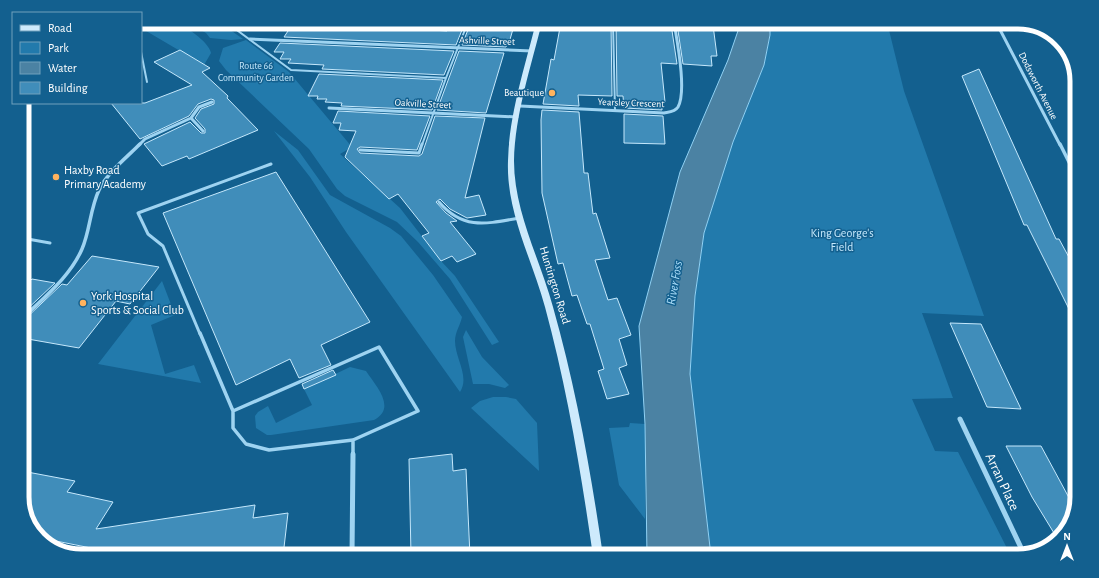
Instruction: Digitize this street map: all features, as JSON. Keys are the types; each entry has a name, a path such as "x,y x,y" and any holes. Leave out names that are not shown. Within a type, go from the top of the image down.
{"street":[{"name":"Huntington Road","path":"537,29 517,117 511,162 513,184 521,218 548,302 559,346 588,489 597,549"},
{"name":"Yearsley Crescent","path":"520,106 664,113 673,112 678,107 681,89 675,29"},
{"name":"Dodsworth Avenue","path":"1000,29 1070,165"},
{"name":"Ashville Street","path":"250,39 532,51"},
{"path":"29,312 60,281 74,263 82,249 99,190 112,172 145,139 191,118 199,107 212,102"},
{"name":"Oakville Street","path":"329,108 517,117"},
{"path":"191,118 203,131"},
{"name":"Arran Place","path":"960,419 1022,549"},
{"path":"352,549 353,454"}],"lane":[{"path":"236,29 291,70 446,78"},
{"path":"360,150 419,153 466,29"},
{"path":"613,29 615,111"},
{"path":"142,57 147,82"},
{"path":"233,411 379,347 418,411 353,440 269,450 246,444 233,428 233,411 163,246 148,234 138,213 271,164"},
{"path":"439,202 446,212 466,223 491,223 521,218"},
{"path":"29,239 50,243"},
{"path":"353,440 353,454"}],"green space":[{"path":"143,29 188,29 206,44 211,53 204,65"},
{"path":"199,29 229,29 243,39 231,40 210,38 206,33"},
{"name":"King George's Field","path":"770,29 889,29 904,91 984,316 922,313 953,398 912,399 935,451 958,452 1007,549 710,549 690,374 695,296 704,233 733,142 764,65"},
{"name":"Route 66 Community Garden","path":"246,40 289,72 352,147 340,154 400,208 441,261 455,276 499,342 492,345 450,279 418,242 397,222 345,196 337,189 309,149 226,70 219,61 223,48"},
{"path":"274,131 298,150 330,195 390,228 401,236 433,275 462,317 455,341 463,374 463,386 460,392 346,232 310,177"},
{"path":"162,281 175,315 151,325 165,374 194,365 201,383 98,364"},
{"path":"466,330 482,357 509,385 505,388 489,384 473,384 463,337"},
{"path":"350,367 366,371 379,390 384,403 384,409 381,415 374,420 271,435 267,435 256,428 255,416 258,412 268,406 276,423 312,405 304,389"},
{"path":"493,397 516,399 537,423 539,471 471,408 480,401"},
{"path":"630,423 645,424 645,519 619,485 609,428 629,427"}],"water":[{"name":"River Foss","path":"739,29 770,29 764,65 733,142 704,233 695,296 690,374 710,549 647,549 645,424 639,326 680,172 728,60"}],"building":[{"path":"289,29 416,29 447,31 448,29 462,29 456,45 284,37"},
{"path":"468,29 513,29 509,43 507,43 506,47 462,45"},
{"path":"560,29 611,29 612,96 578,95 579,106 543,104 551,59 554,60"},
{"path":"616,29 672,29 677,64 661,63 665,102 662,102 662,110 624,108 623,96 617,96"},
{"path":"678,29 714,29 717,56 711,56 712,66 683,64"},
{"path":"280,43 454,51 444,75 322,69 324,65 288,63 291,59 280,59 284,52 274,52"},
{"path":"180,50 210,68 202,72 228,96 227,98 258,130 189,159 187,156 162,166 144,144 190,122 201,133 205,133 205,129 195,118 201,109 214,104 214,100 211,99 198,104 189,116 140,139 112,104 142,104 192,85 154,62"},
{"path":"459,51 504,53 486,113 437,110"},
{"path":"979,69 1056,239 1059,239 1070,259 1070,311 1027,225 1024,225 962,76"},
{"path":"319,74 443,80 432,110 341,106 342,103 325,102 327,99 317,99 318,96 308,96"},
{"path":"542,110 579,112 584,173 588,173 593,214 596,213 610,258 595,260 608,300 617,298 631,335 619,339 627,365 619,368 629,394 607,399 598,371 604,369 590,324 587,324 577,295 572,296 563,263 558,264 542,193"},
{"path":"338,111 430,116 417,150 360,147 357,149 360,153 419,156 422,154 435,116 485,118 465,198 479,195 486,215 467,218 450,209 440,199 436,202 446,213 457,221 450,222 476,254 457,262 452,256 441,261 422,236 429,233 398,194 389,199 345,157 356,131 339,130 341,123 333,123"},
{"path":"624,114 663,116 665,144 624,143"},
{"path":"276,172 370,322 321,345 331,365 299,378 290,359 236,385 163,213"},
{"name":"York Hospital Sports & Social Club","path":"92,256 159,267 130,304 116,301 79,348 29,339 29,315 62,284 67,285"},
{"path":"32,279 55,283 29,307 29,282"},
{"path":"950,323 981,324 1021,409 987,407"},
{"path":"333,370 336,375 304,389 302,384"},
{"path":"1006,446 1041,446 1070,500 1065,520 1061,526 1050,526 1032,497"},
{"path":"452,454 453,471 466,469 470,549 411,549 409,459"},
{"path":"29,472 75,481 67,492 113,502 96,529 255,505 253,518 288,513 284,549 96,549 52,540 42,531 34,520 30,507"}],"place":[{"name":"Beautique","path":"552,93"},
{"name":"Haxby Road Primary Academy","path":"56,177"},
{"name":"York Hospital Sports & Social Club","path":"83,303"}]}
